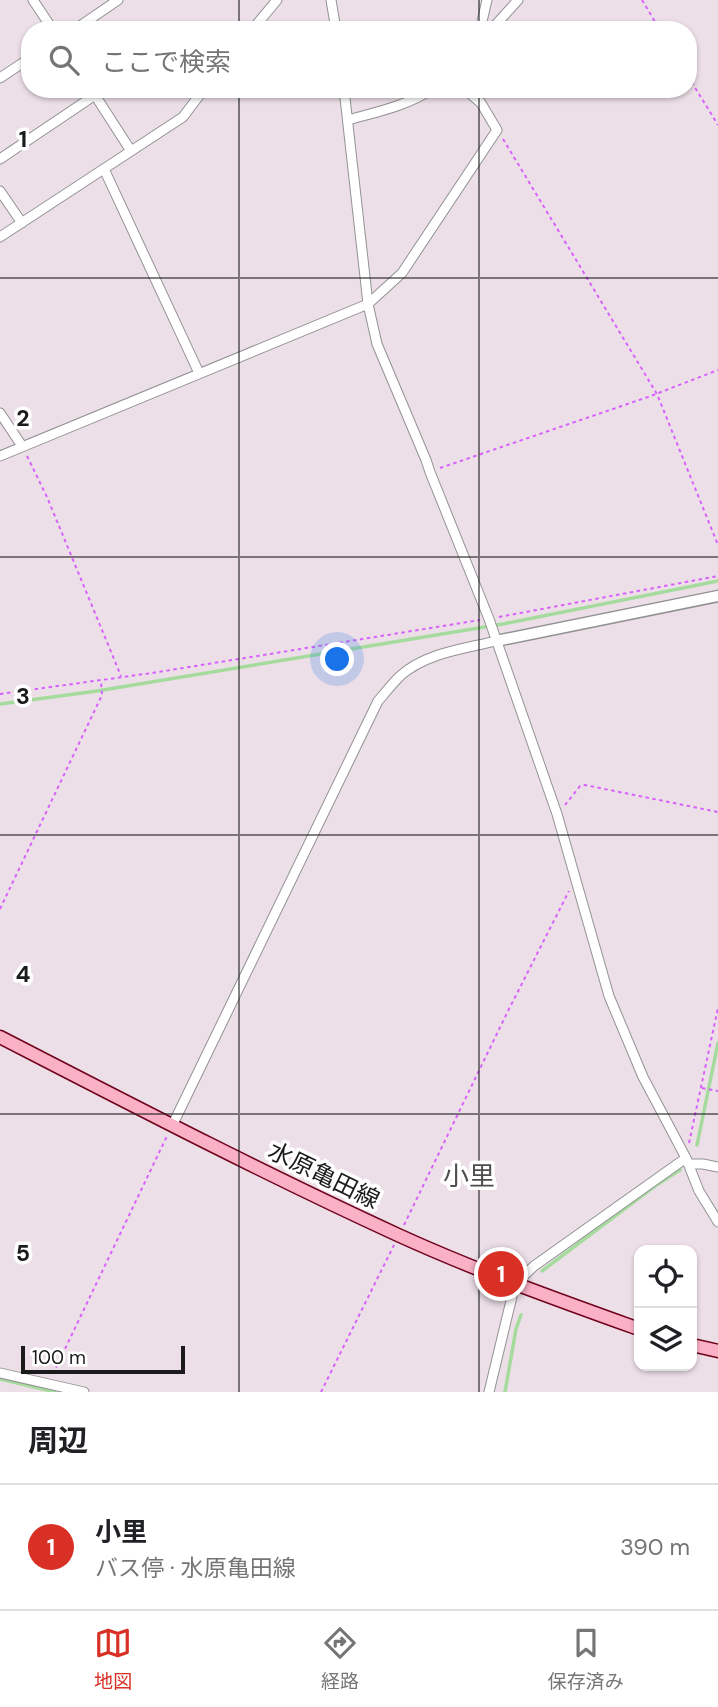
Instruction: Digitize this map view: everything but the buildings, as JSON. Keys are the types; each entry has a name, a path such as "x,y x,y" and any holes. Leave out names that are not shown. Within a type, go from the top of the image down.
{"main road":[{"name":"水原亀田線","path":"0,1037 172,1126 399,1235 515,1284 634,1327"},
{"path":"697,1346 718,1351"}],"street":[{"path":"33,0 47,21"},
{"path":"87,21 118,0"},
{"path":"260,21 277,0"},
{"path":"331,0 334,21"},
{"path":"482,21 487,0"},
{"path":"499,21 518,0"},
{"path":"0,78 21,64"},
{"path":"0,159 85,98"},
{"path":"97,98 131,150"},
{"path":"0,237 183,117 197,98"},
{"path":"345,98 368,304 377,344 489,619 557,814 609,996 643,1077 688,1161 699,1191 718,1222"},
{"path":"348,120 417,98"},
{"path":"0,456 368,304 402,273 497,130 475,98"},
{"path":"104,169 199,373"},
{"path":"0,191 22,223"},
{"path":"0,413 22,446"},
{"path":"172,1126 378,701 400,676 436,655 718,596"},
{"path":"489,1392 515,1284 534,1266 688,1161 718,1167"},
{"path":"0,1373 84,1392"}],"path":[{"path":"642,0 655,21"},
{"path":"697,91 718,125"},
{"path":"497,130 657,394 718,545"},
{"path":"430,472 657,394 718,370"},
{"path":"22,446 47,497 122,677"},
{"path":"0,694 489,619 718,576"},
{"path":"0,909 102,695 101,680"},
{"path":"557,814 580,786 585,785 718,812"},
{"path":"321,1392 512,1001 571,887 577,881"},
{"path":"688,1161 718,1008"},
{"path":"701,1087 718,1091"},
{"path":"48,1384 172,1126"}],"waterway":[{"path":"0,704 97,691 503,624 718,581"},
{"path":"697,1145 718,1043"},
{"path":"542,1271 680,1170"},
{"path":"505,1392 521,1315"},
{"path":"0,1379 55,1392"}],"place":[{"name":"小里","path":"501,1274"}],"district":[{"name":"小里","path":"469,1176"}]}
